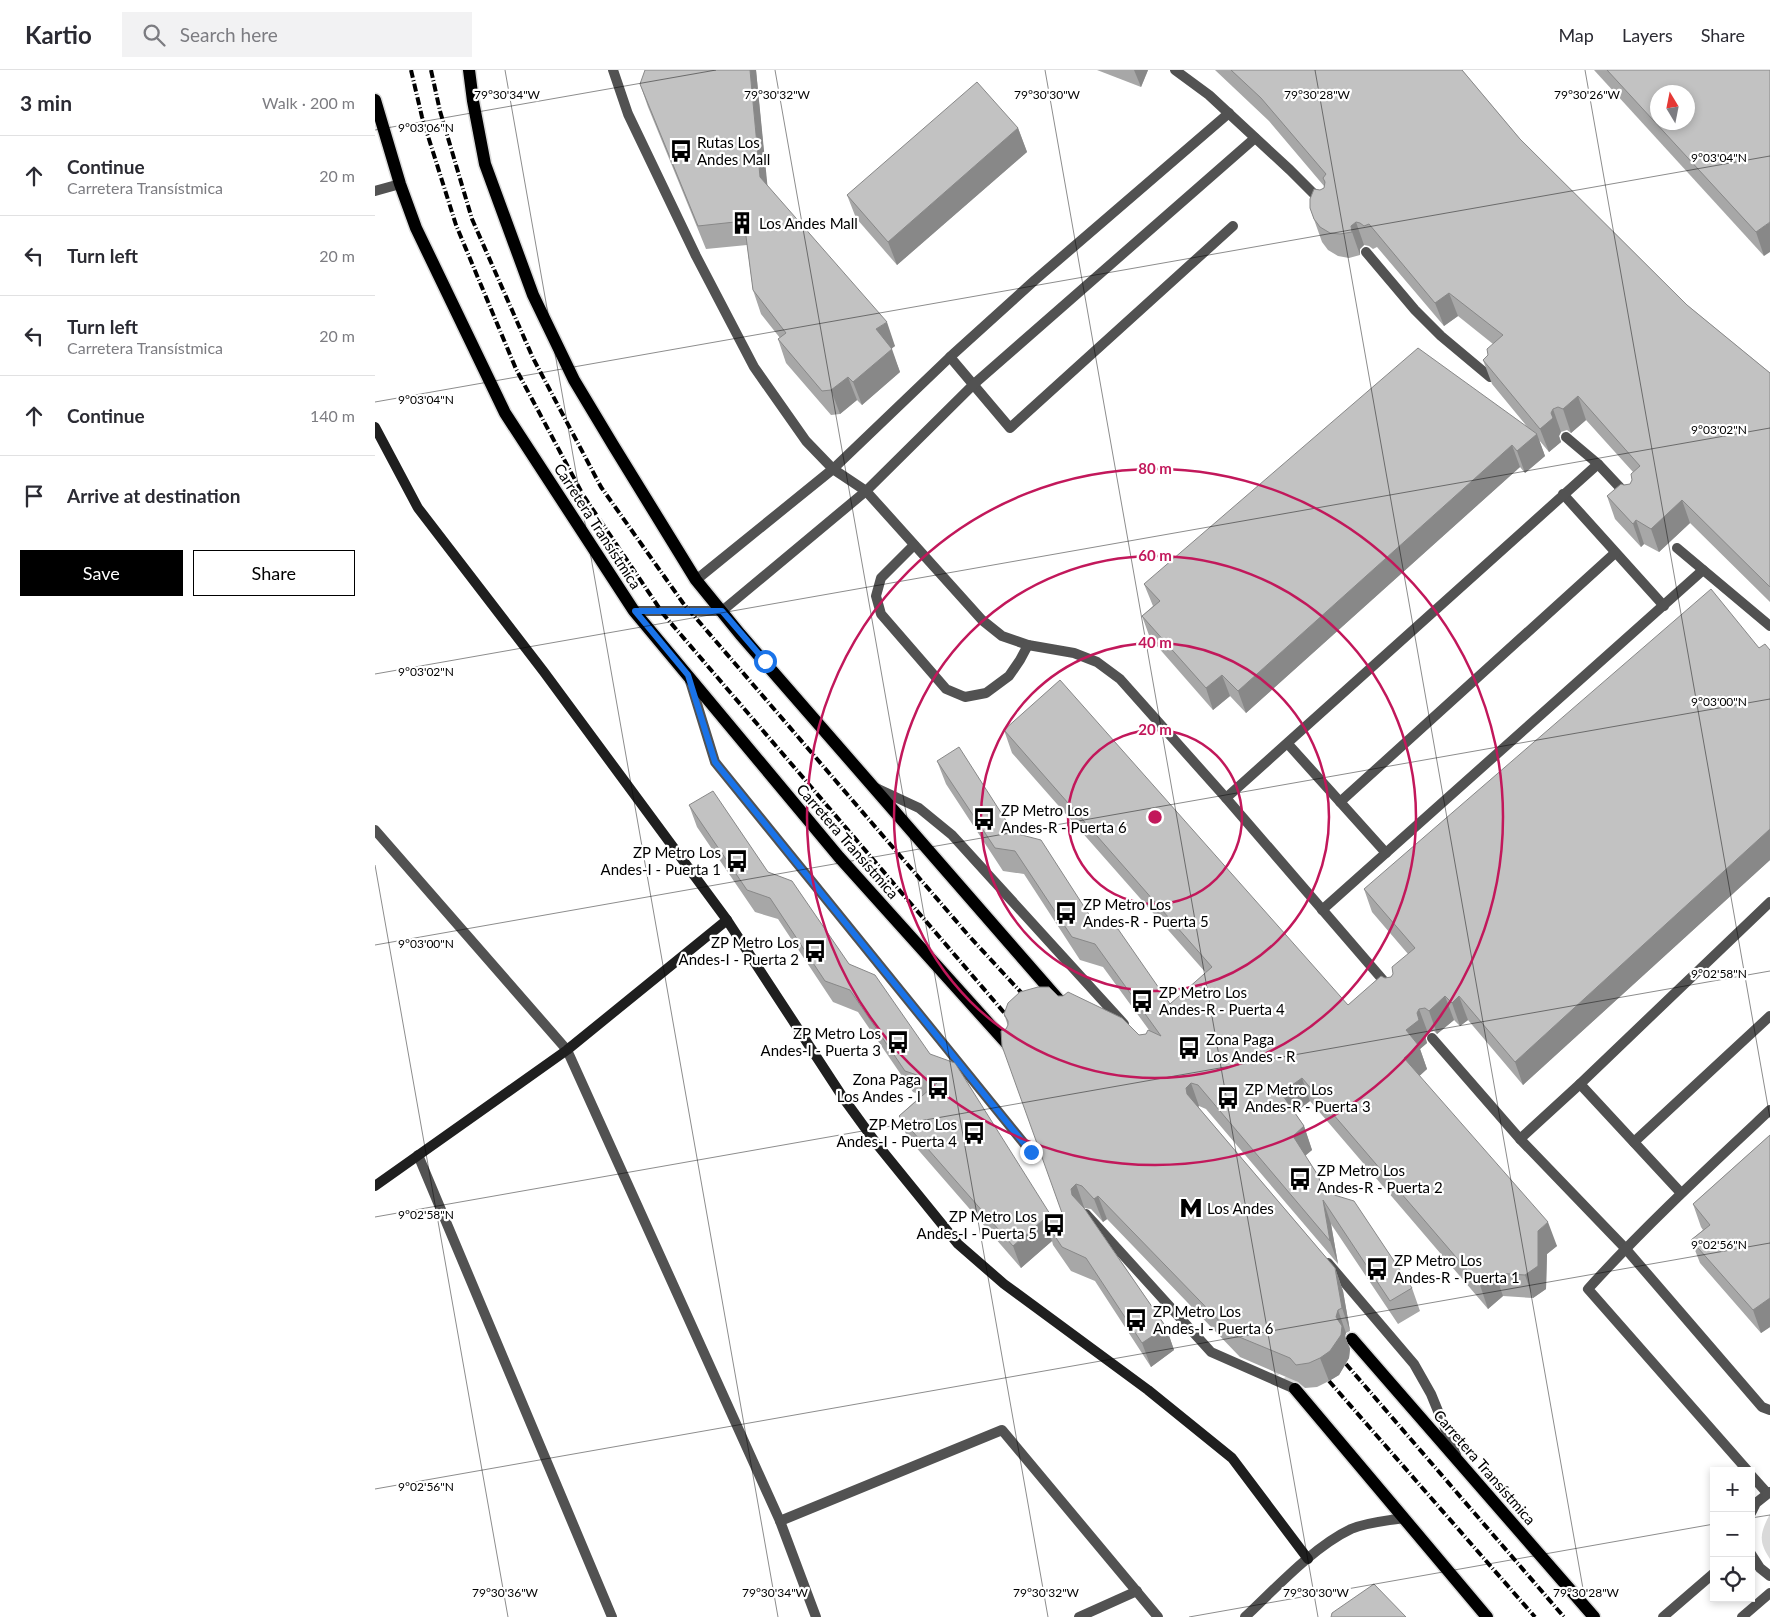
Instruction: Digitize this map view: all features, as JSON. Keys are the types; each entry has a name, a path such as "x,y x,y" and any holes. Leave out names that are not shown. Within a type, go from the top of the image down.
{"main road":[{"path":"467,70 485,164 533,295 574,380 696,580 1069,1011"},
{"name":"Carretera Transístmica","path":"375,100 400,184 416,228 505,413 635,611 839,857 1009,1046"},
{"name":"Carretera Transístmica","path":"1351,1338 1594,1617"},
{"path":"1295,1389 1487,1617"}],"street":[{"path":"613,70 628,114 696,256 754,367 806,441 833,469 866,491 982,620 1003,636 1028,645 1074,653 1097,662 1120,678 1227,798 1395,995"},
{"path":"1175,70 1209,95 1327,207"},
{"path":"696,580 833,469 950,357 1059,259 1229,114"},
{"path":"635,611 722,611 866,491 974,384 1255,138"},
{"path":"375,191 400,184"},
{"path":"950,357 1010,428 1233,226"},
{"path":"1366,252 1415,310 1441,336 1490,377"},
{"path":"375,426 418,508 544,672 727,920 875,1143 959,1244 1004,1284 1148,1390 1232,1458 1308,1558"},
{"path":"1566,437 1598,464 1634,502"},
{"path":"1227,798 1598,464"},
{"path":"1563,494 1664,606"},
{"path":"914,545 881,578 876,596 881,614 946,689 965,697 986,693 1009,676 1021,660 1028,645"},
{"path":"1677,548 1770,626"},
{"path":"1340,802 1615,553"},
{"path":"1322,910 1703,570"},
{"path":"688,675 715,762 1031,1152"},
{"path":"1288,744 1385,853"},
{"path":"875,787 919,808 952,835 1130,1030"},
{"path":"375,830 567,1050 780,1522 816,1617"},
{"path":"1520,1139 1770,902"},
{"path":"375,1186 567,1050 727,920"},
{"path":"1634,1142 1770,1016"},
{"path":"1432,1038 1520,1139 1625,1248 1762,1407 1770,1410"},
{"path":"1580,1084 1681,1193"},
{"path":"1744,1467 1588,1289 1625,1248 1770,1110"},
{"path":"418,1155 612,1617"},
{"path":"1086,1214 1211,1352 1295,1389"},
{"path":"1323,1258 1414,1364 1431,1394 1459,1460"},
{"path":"780,1522 1002,1430 1158,1617"},
{"path":"1755,1479 1769,1492 1755,1505"},
{"path":"1245,1617 1308,1558 1351,1529 1369,1523 1403,1518"},
{"path":"1753,1557 1760,1568 1770,1576"},
{"path":"1663,1617 1710,1576"},
{"path":"1079,1617 1137,1591"},
{"path":"1743,1617 1770,1594"}],"shaded area":[{"path":"1770,1514 1770,1559 1762,1542 1762,1532"}],"building":[{"name":"Los Andes Mall","path":"645,70 750,70 760,177 887,322 876,329 892,349 853,382 848,377 831,390 822,391 778,339 786,333 753,290 744,221 698,226 640,84"},
{"path":"1231,70 1462,70 1520,139 1687,305 1770,373 1770,587 1682,500 1651,529 1636,520 1633,524 1607,496 1621,484 1630,484 1632,480 1631,474 1640,466 1578,396 1563,409 1558,407 1553,409 1551,413 1553,418 1540,429 1483,360 1488,355 1487,349 1503,335 1449,293 1435,303 1369,224 1364,226 1356,222 1351,226 1352,232 1340,234 1330,233 1320,227 1314,219 1310,208 1310,199 1314,189 1320,190 1324,188 1325,182 1323,178 1326,174 1261,98"},
{"path":"1607,70 1770,70 1770,222 1756,232 1662,130 1695,130 1695,85 1650,85 1650,117"},
{"path":"977,82 1018,128 888,242 847,195"},
{"path":"1418,348 1537,434 1517,451 1512,445 1238,691 1222,675 1206,688 1142,616 1160,601 1144,584"},
{"path":"1711,589 1759,648 1765,644 1770,650 1770,829 1515,1062 1459,996 1452,1003 1445,996 1429,1011 1425,1008 1419,1009 1417,1013 1419,1020 1406,1030 1419,1046 1404,1058 1548,1222 1538,1231 1538,1266 1525,1275 1495,1273 1480,1285 1302,1078 1281,1093 1304,1126 1293,1136 1319,1177 1321,1191 1354,1201 1412,1288 1390,1301 1323,1200 1330,1241 1198,1085 1191,1083 1186,1088 1187,1094 1335,1268 1342,1308 1338,1310 1336,1317 1342,1326 1341,1335 1330,1351 1320,1358 1309,1363 1296,1365 1290,1358 1232,1334 1098,1196 1094,1199 1082,1186 1076,1184 1071,1189 1072,1195 1084,1208 1166,1327 1142,1343 1086,1258 1062,1247 1045,1221 1062,1213 1002,1046 1001,1031 1006,1029 1008,1025 1004,1014 1008,1003 1020,992 1038,987 1049,987 1058,996 1063,996 1068,992 1122,1018 1139,1035 1146,1034 1148,1030 1161,1036 1095,944 1072,937 1015,851 995,848 937,761 959,747 1014,833 1041,840 1092,919 1118,929 1170,1004 1212,967 1004,730 1060,680 1348,1005 1381,976 1385,978 1391,977 1393,974 1392,967 1415,948 1364,889"},
{"path":"713,791 768,872 792,881 849,964 875,975 930,1054 955,1063 1050,1214 1013,1246 899,1116 938,1082 905,1071 850,990 825,981 770,898 747,890 689,805"},
{"path":"1770,1135 1770,1298 1753,1310 1691,1240 1710,1225 1693,1204"},
{"path":"1374,1584 1406,1617 1331,1617 1332,1613"}],"tunnel":[{"path":"1274,1363 1295,1389"}],"railway":[{"path":"411,70 422,117 456,225 516,369 583,495 664,615 1013,1023"},
{"path":"431,70 440,111 472,219 533,358 601,487 683,603 969,936 1029,1001"},
{"path":"1346,1364 1564,1617"},
{"path":"1329,1381 1535,1617"}],"place":[{"name":"Rutas Los Andes Mall","path":"681,151"},
{"name":"Los Andes Mall","path":"742,223"},
{"name":"ZP Metro Los Andes-R - Puerta 6","path":"984,819"},
{"name":"ZP Metro Los Andes-I - Puerta 1","path":"737,861"},
{"name":"ZP Metro Los Andes-R - Puerta 5","path":"1066,913"},
{"name":"ZP Metro Los Andes-I - Puerta 2","path":"815,951"},
{"name":"ZP Metro Los Andes-R - Puerta 4","path":"1142,1001"},
{"name":"ZP Metro Los Andes-I - Puerta 3","path":"898,1042"},
{"name":"Zona Paga Los Andes - R","path":"1189,1048"},
{"name":"Zona Paga Los Andes - I","path":"938,1088"},
{"name":"ZP Metro Los Andes-R - Puerta 3","path":"1228,1098"},
{"name":"ZP Metro Los Andes-I - Puerta 4","path":"974,1133"},
{"name":"ZP Metro Los Andes-R - Puerta 2","path":"1300,1179"},
{"name":"Los Andes","path":"1191,1208"},
{"name":"ZP Metro Los Andes-I - Puerta 5","path":"1054,1225"},
{"name":"ZP Metro Los Andes-R - Puerta 1","path":"1377,1269"},
{"name":"ZP Metro Los Andes-I - Puerta 6","path":"1136,1320"}],"route":[{"path":"765,661 722,611 635,611 688,675 715,762 1031,1152"}]}
